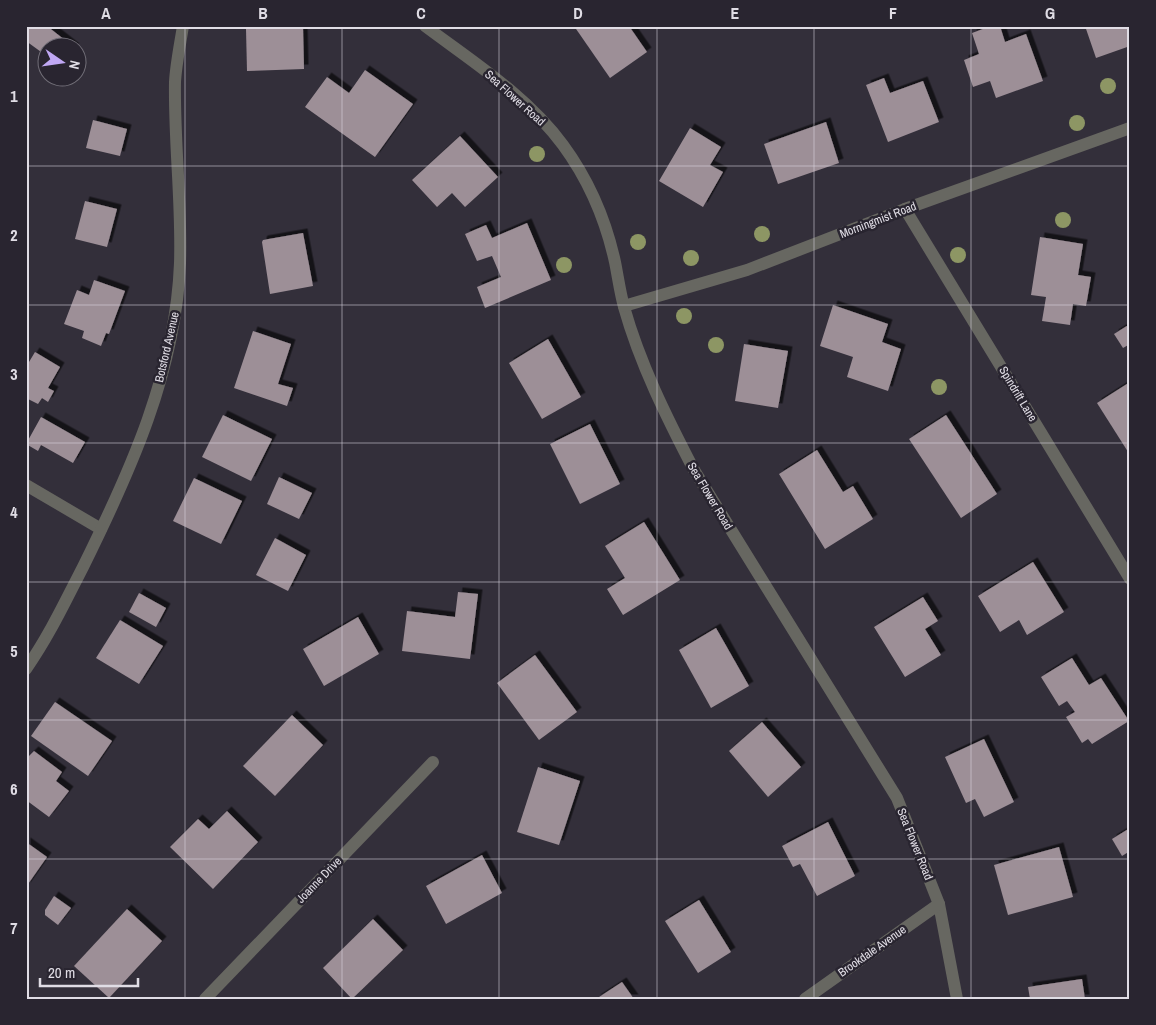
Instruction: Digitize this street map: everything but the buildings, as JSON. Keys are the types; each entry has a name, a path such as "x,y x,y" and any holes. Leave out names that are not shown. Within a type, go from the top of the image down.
{"street":[{"name":"Botsford Avenue","path":"26,669 44,644 101,529 134,456 165,368 176,316 180,264 175,80 183,26"},
{"name":"Sea Flower Road","path":"425,26 520,99 542,120 563,145 582,175 602,217 615,260 624,306 644,365 667,418 694,470 897,798 939,904 957,999"},
{"name":"Morningmist Road","path":"624,306 747,270 905,209 1130,128"},
{"name":"Spindrift Lane","path":"905,209 1130,579"},
{"path":"26,485 101,529"},
{"name":"Joanne Drive","path":"205,999 433,762"},
{"name":"Brookdale Avenue","path":"805,999 939,904"}]}
